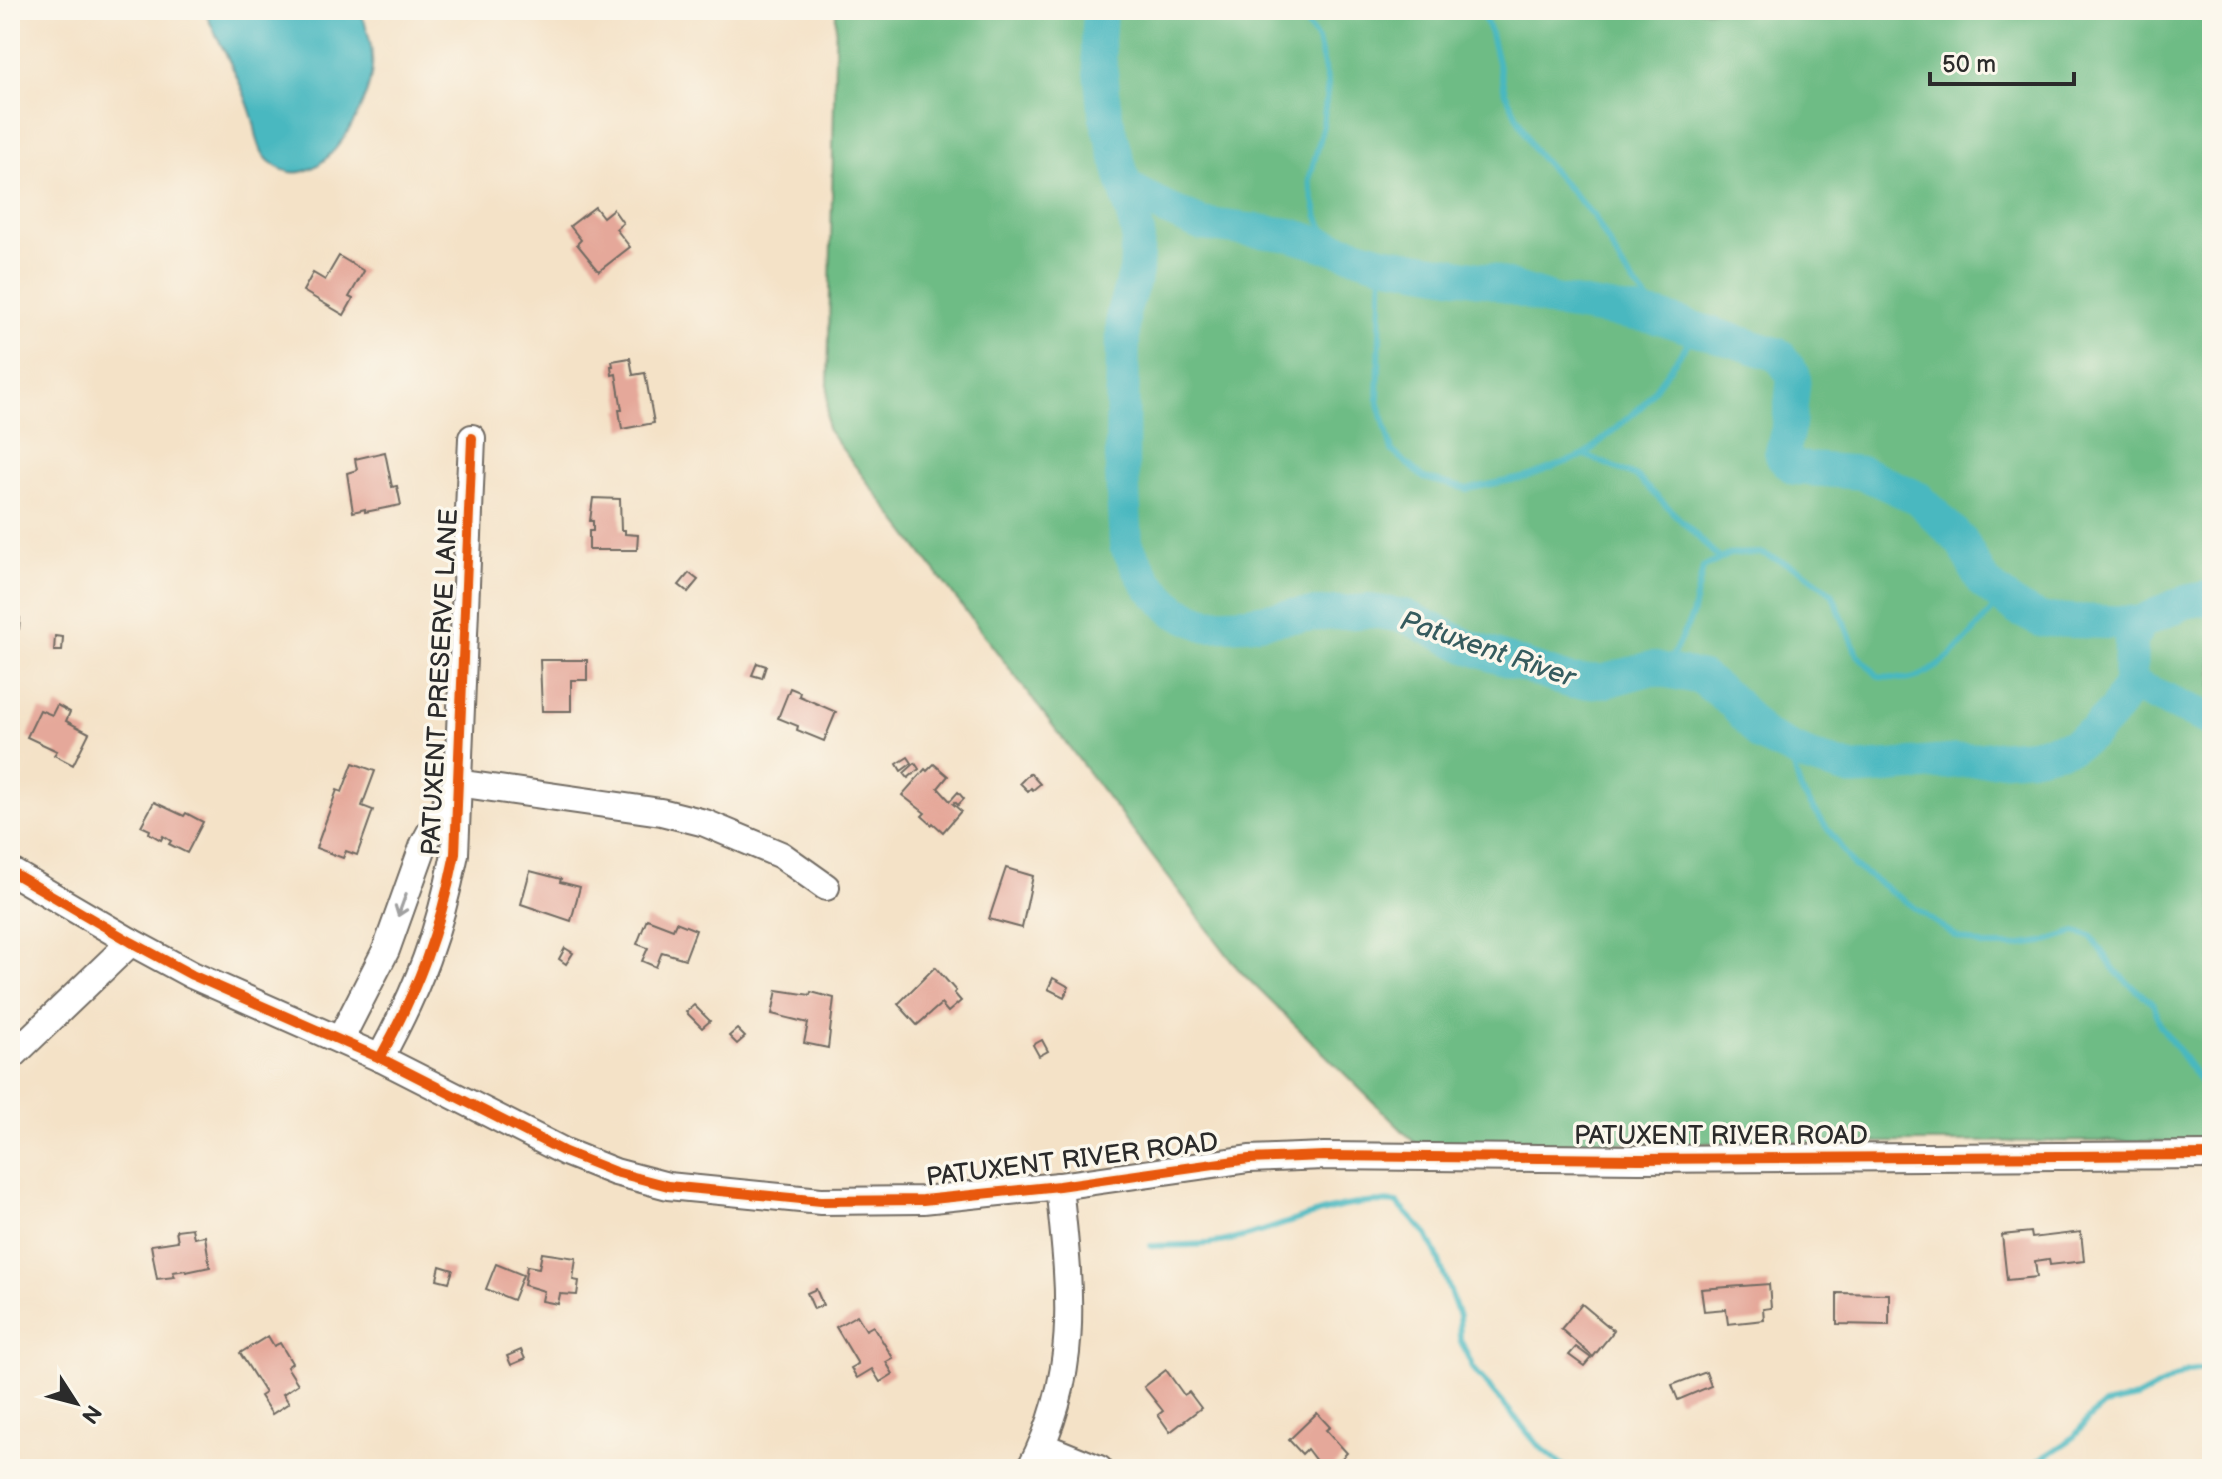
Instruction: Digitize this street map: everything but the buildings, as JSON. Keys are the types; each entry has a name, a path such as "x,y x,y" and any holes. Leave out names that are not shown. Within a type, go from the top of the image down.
{"street":[{"name":"PATUXENT PRESERVE LANE","path":"380,1058 429,958 444,908 455,854 472,438"},
{"name":"PATUXENT PRESERVE LANE","path":"340,1040 386,950 424,844 457,783"},
{"path":"457,783 661,812 705,823 781,855 826,887"},
{"name":"PATUXENT RIVER ROAD","path":"10,871 192,975 380,1058 565,1152 615,1172 668,1186 821,1201 923,1200 1059,1186 1249,1159 1324,1156 1639,1159 2212,1155"},
{"path":"10,1058 131,942"},
{"path":"1030,1469 1042,1446 1060,1388 1069,1339 1070,1290 1059,1186"},
{"path":"1042,1446 1099,1469"}],"green space":[{"path":"836,10 2212,10 2212,1169 2162,1141 1416,1144 1239,970 827,429"}],"water":[{"path":"204,10 360,10 372,60 367,92 348,131 321,163 304,171 287,171 265,156 242,89"}],"waterway":[{"name":"Patuxent River","path":"1100,10 1098,45 1106,117 1138,234 1136,272 1123,313 1122,472 1126,545 1148,584 1175,611 1207,625 1370,611 1405,616 1469,647 1571,682 1605,681 1652,668 1702,678 1734,703 1763,736 1811,758 1852,770 2031,755 2072,746 2093,733 2115,710 2130,684 2131,640 2139,623 2185,602 2212,597"},
{"path":"1297,10 1318,40 1328,84 1322,132 1309,180 1318,217 1331,246"},
{"path":"1481,10 1491,34 1505,92 1533,149 1595,218 1625,272 1661,318"},
{"path":"1126,187 1201,224 1291,235 1382,262 1491,281 1554,301 1661,318 1779,355 1794,376 1789,425 1781,455 1795,468 1863,473 1918,498 1962,542 1983,582 2018,609 2040,620 2139,623"},
{"path":"1382,262 1378,400 1392,451 1424,478 1467,489 1527,477 1585,455 1643,405 1694,335"},
{"path":"1585,455 1637,477 1720,559"},
{"path":"1665,671 1692,616 1703,568 1730,554 1761,553 1800,569 1832,593 1857,654 1879,677 1910,679 1936,667 1961,645 2003,597"},
{"path":"2130,684 2212,720"},
{"path":"1788,747 1801,791 1854,866 1957,937 1984,946 2043,942 2075,932 2091,936 2116,972 2154,1005 2160,1025 2201,1082 2212,1088"},
{"path":"1151,1246 1214,1243 1327,1210 1373,1202 1397,1203 1427,1235 1437,1256 1459,1316 1460,1339 1473,1368 1539,1446 1567,1469"},
{"path":"2026,1469 2073,1438 2104,1405 2137,1398 2188,1371 2212,1368"}],"cycle path":[{"path":"380,1058 426,959 455,854 472,438"},
{"path":"10,871 192,975 380,1058 565,1152 615,1172 668,1186 821,1201 923,1200 1059,1186 1249,1159 1324,1156 1639,1159 2212,1155"}]}
